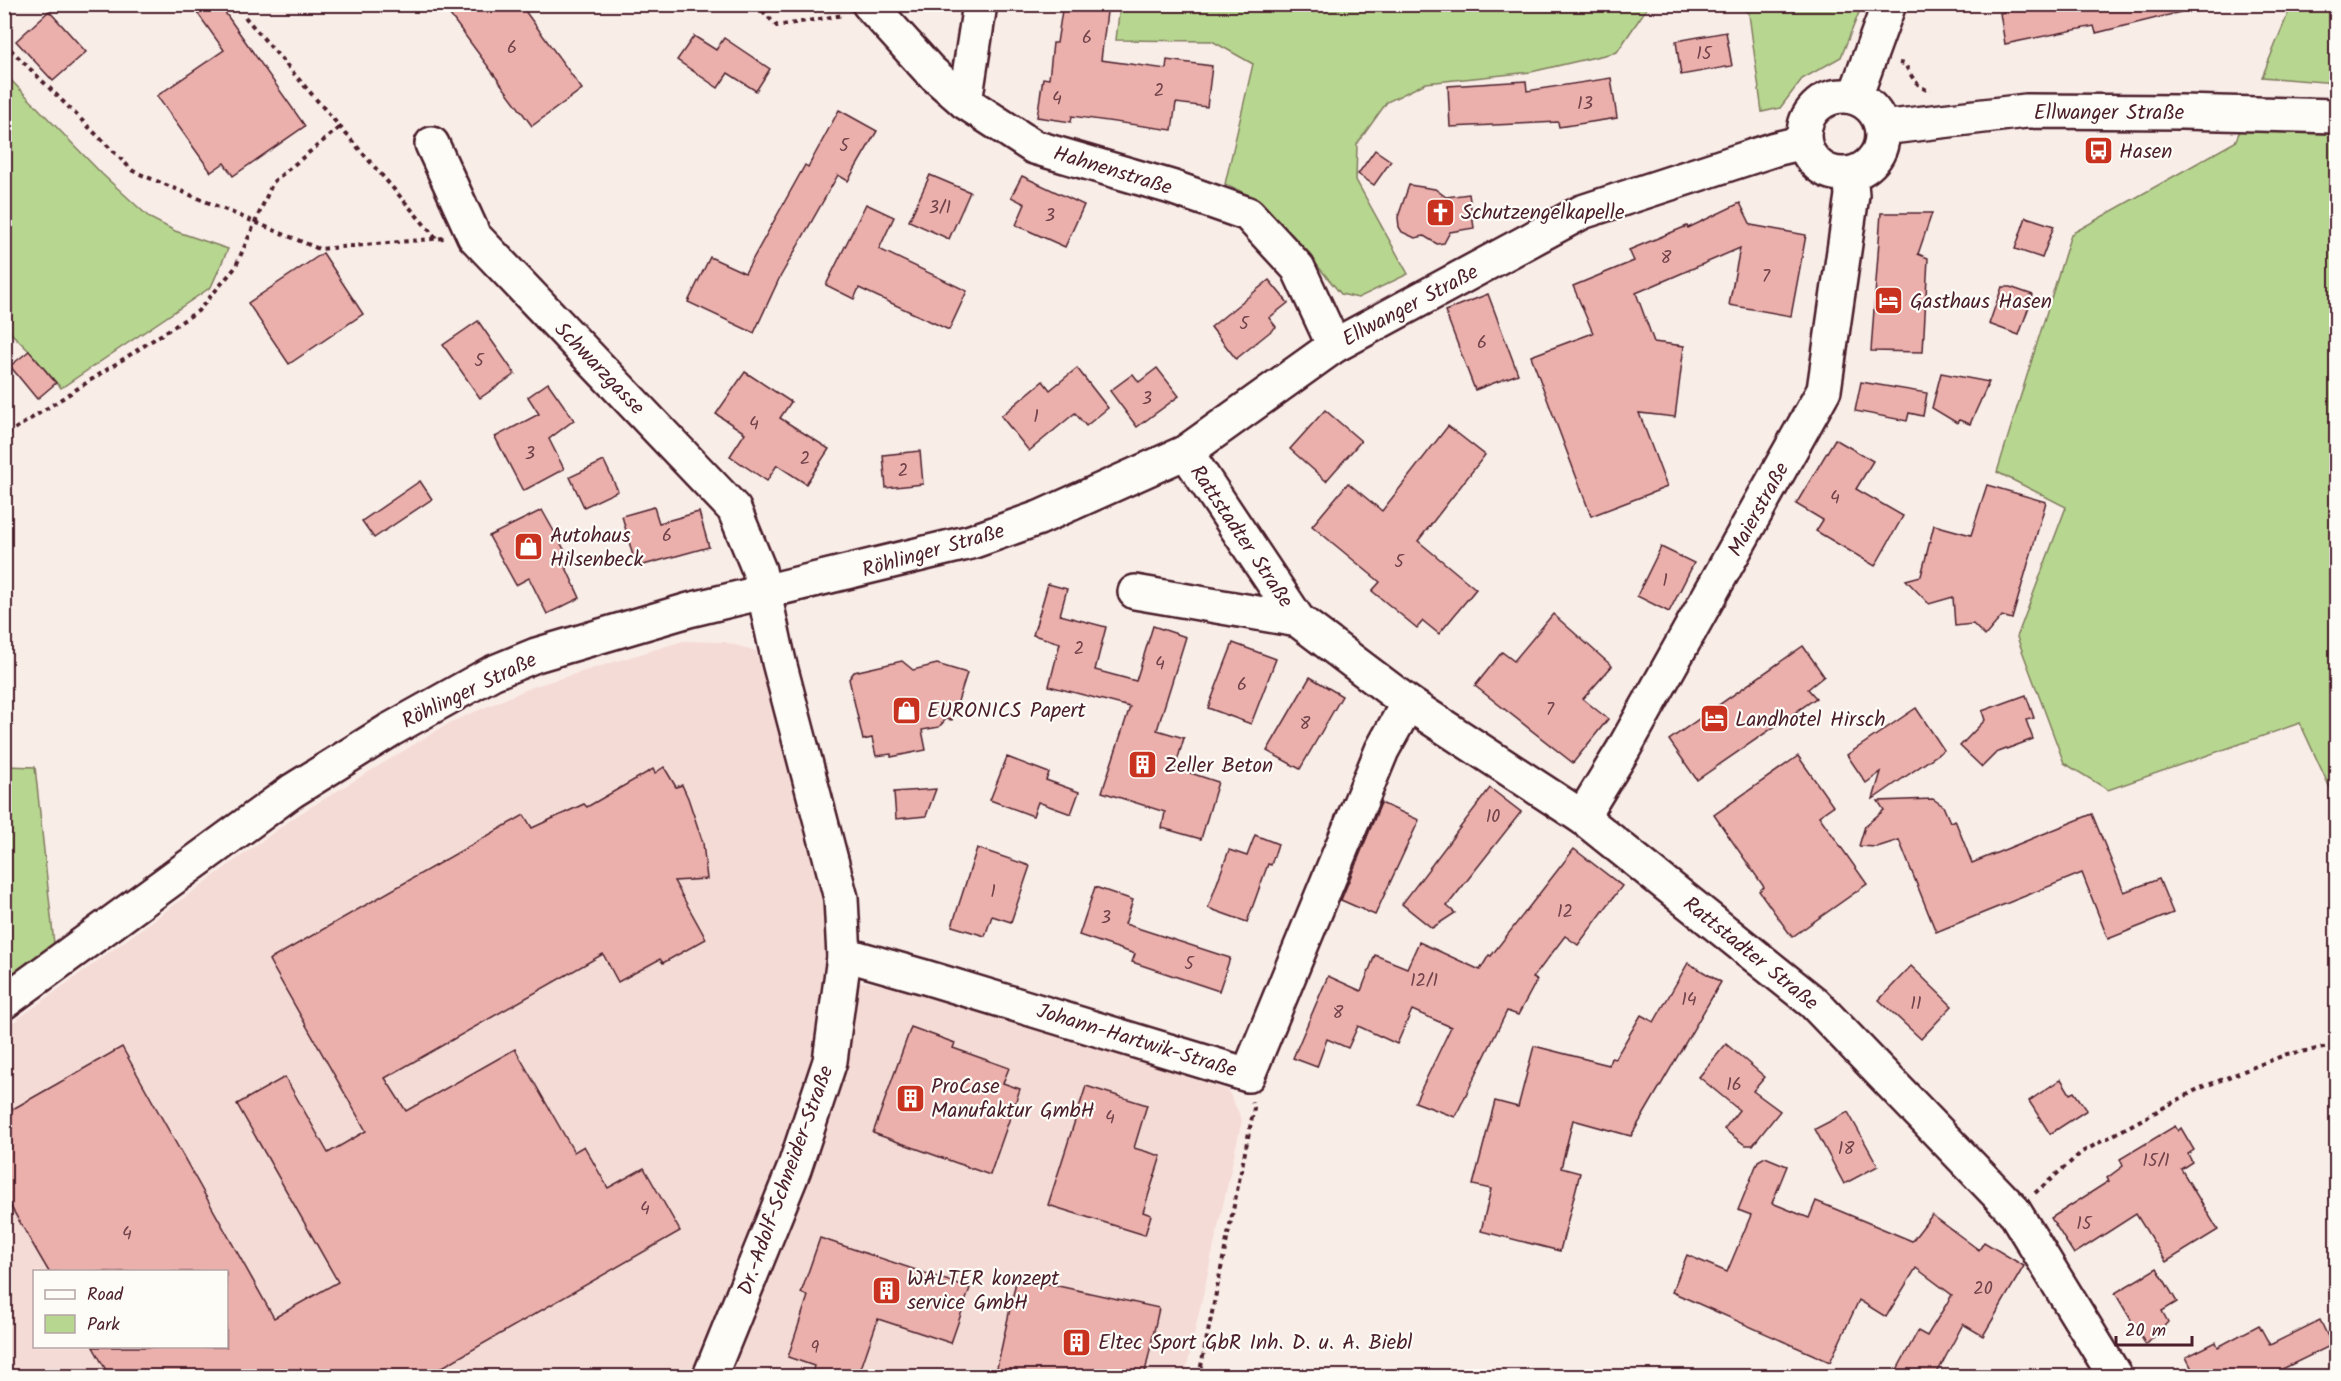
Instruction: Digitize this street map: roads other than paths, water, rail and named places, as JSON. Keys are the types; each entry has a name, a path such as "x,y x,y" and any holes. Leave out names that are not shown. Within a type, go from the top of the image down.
{"street":[{"path":"965,102 980,4"},
{"path":"1855,97 1889,4"},
{"name":"Hahnenstraße","path":"871,7 930,71 965,102 1034,147 1171,187 1248,214 1298,268 1334,346"},
{"path":"1839,96 1855,97 1868,104 1877,115 1882,128 1882,144 1876,158 1864,168 1850,174 1834,173 1821,167 1810,156 1804,142 1805,126 1812,111 1824,101 1839,96"},
{"name":"Ellwanger Straße","path":"1882,128 2026,111 2337,116"},
{"name":"Ellwanger Straße","path":"1039,518 1186,452 1334,346 1582,212 1709,170 1804,142"},
{"name":"Schwarzgasse","path":"432,144 474,236 734,509 759,570 764,593"},
{"name":"Maierstraße","path":"1582,817 1623,750 1824,390 1852,195 1850,174"},
{"name":"Rattstadter Straße","path":"1186,452 1298,620 1408,703 1582,817 1814,1003 2014,1211 2115,1377"},
{"name":"Röhlinger Straße","path":"4,1002 292,790 390,730 492,673 536,655 689,610 971,542 1039,518"},
{"name":"Rattstadter Straße","path":"1135,592 1298,620"},
{"name":"Dr.-Adolf-Schneider-Straße","path":"710,1377 794,1169 830,1061 844,957 841,898 779,662 764,593"},
{"name":"Johann-Hartwik-Straße","path":"844,957 858,958 957,986 1248,1075 1382,750 1408,703"}],"place":[{"name":"Hasen","path":"2098,151"},
{"name":"Schutzengelkapelle","path":"1440,212"},
{"name":"Gasthaus Hasen","path":"1889,301"},
{"name":"Autohaus Hilsenbeck","path":"529,547"},
{"name":"EURONICS Papert","path":"906,710"},
{"name":"Landhotel Hirsch","path":"1714,719"},
{"name":"Zeller Beton","path":"1143,765"},
{"name":"ProCase Manufaktur GmbH","path":"910,1098"},
{"name":"WALTER konzept service GmbH","path":"886,1290"},
{"name":"Eltec Sport GbR Inh. D. u. A. Biebl","path":"1077,1342"}]}
